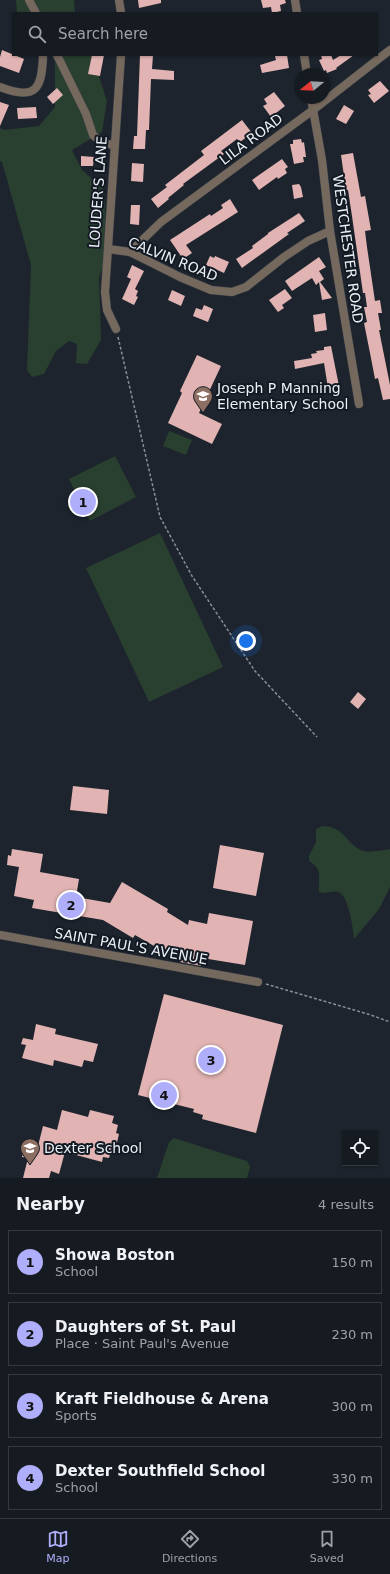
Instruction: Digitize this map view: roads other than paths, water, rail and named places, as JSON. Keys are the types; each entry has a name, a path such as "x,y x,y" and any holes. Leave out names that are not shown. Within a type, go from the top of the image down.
{"street":[{"path":"29,0 35,12"},
{"path":"119,0 121,12"},
{"path":"296,0 297,12"},
{"name":"LILA ROAD","path":"130,252 162,222 313,110 390,50"},
{"path":"0,87 20,94 26,94 33,90 42,78 43,56"},
{"path":"57,56 86,114 93,135 102,143 114,145"},
{"name":"LOUDER'S LANE","path":"116,328 108,314 105,302 105,281 121,56"},
{"path":"304,56 306,68"},
{"name":"WESTCHESTER ROAD","path":"312,104 322,160 330,231 359,404"},
{"name":"CALVIN ROAD","path":"108,249 130,252 180,277 212,290 232,292 246,287 308,240 330,231"},
{"name":"SAINT PAUL'S AVENUE","path":"0,935 258,982"}],"place":[{"name":"Joseph P Manning Elementary School","path":"203,413"},
{"name":"Showa Boston","path":"83,502"},
{"name":"Daughters of St. Paul","path":"71,905"},
{"name":"Kraft Fieldhouse & Arena","path":"211,1060"},
{"name":"Dexter Southfield School","path":"164,1095"},
{"name":"Dexter School","path":"30,1165"}]}
